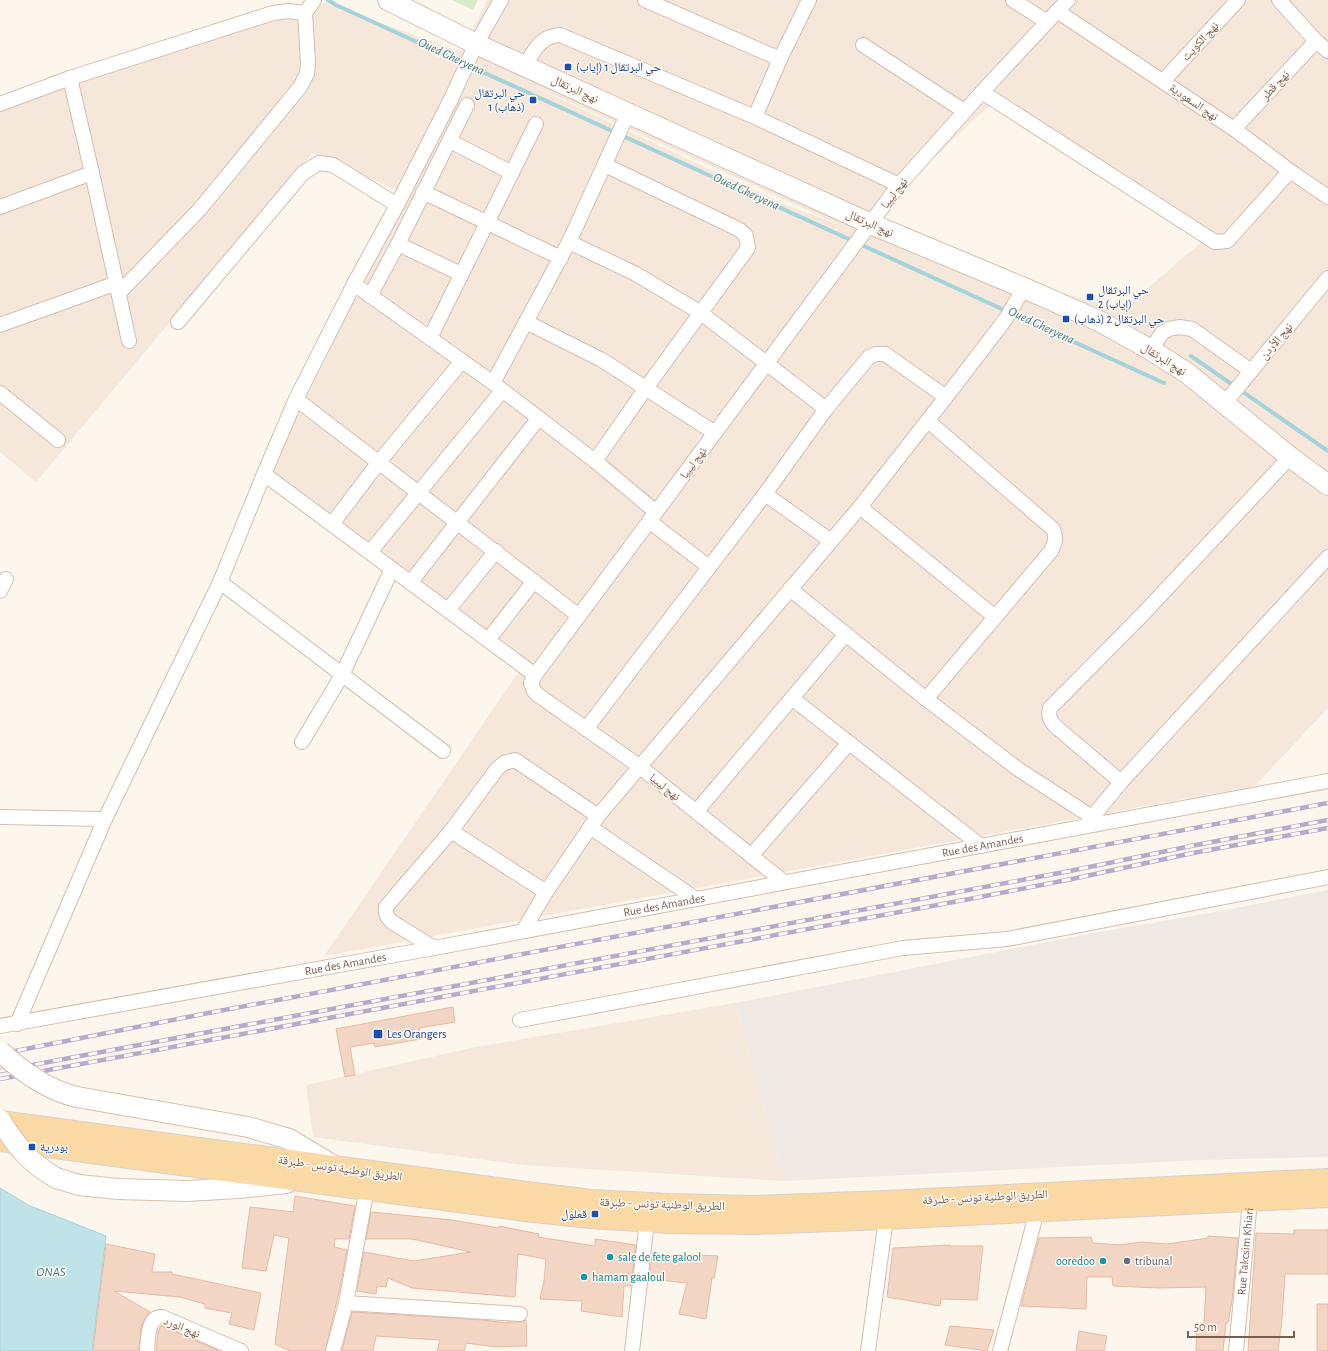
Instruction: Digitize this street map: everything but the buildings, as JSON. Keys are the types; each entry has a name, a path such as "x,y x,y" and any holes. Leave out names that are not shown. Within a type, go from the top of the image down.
{"main road":[{"name":"الطريق الوطنية تونس - طبرقة","path":"0,1121 338,1168 592,1201 669,1205 754,1207 1328,1180"},
{"name":"الطريق الوطنية تونس - طبرقة","path":"0,1140 525,1210 591,1217 669,1222 754,1223 886,1218 1328,1196"}],"street":[{"name":"نهج البرتقال","path":"388,0 473,50 524,66 626,119 867,228 1019,296 1099,321 1151,350 1187,373 1226,402 1290,458 1328,485"},
{"path":"16,1024 105,819 220,582 296,399 354,284 397,205 452,97 473,50 501,0"},
{"path":"645,0 780,59"},
{"path":"755,117 780,59 809,0"},
{"path":"1013,0 1047,22"},
{"name":"نهج ليبيا","path":"784,882 639,766 534,691 531,683 535,675 899,185 964,111 1068,0"},
{"name":"نهج الكويت","path":"1163,82 1238,0"},
{"path":"1283,1 1316,41 1328,51"},
{"path":"0,104 70,78 272,13 309,7 307,74 300,87 200,209 118,288 0,325"},
{"name":"نهج السعودية","path":"1057,11 1234,129 1290,171 1328,197"},
{"path":"524,66 541,41 553,35 560,35 755,117 899,185"},
{"name":"نهج قطر","path":"1234,129 1316,41"},
{"path":"863,45 964,111"},
{"path":"70,78 129,341"},
{"path":"982,92 1215,242 1227,241 1290,171"},
{"path":"370,296 398,244 467,106"},
{"path":"370,552 420,493 497,387 526,322 569,242 626,119"},
{"path":"430,338 536,124"},
{"path":"450,141 512,173"},
{"path":"595,461 748,248 746,236 740,230 607,161"},
{"path":"178,322 303,173 319,163 333,165 397,205"},
{"path":"0,207 92,172"},
{"path":"423,192 561,258"},
{"path":"569,242 636,274 701,313 826,409"},
{"path":"398,244 461,274"},
{"name":"نهج الأردن","path":"1226,402 1328,278"},
{"path":"354,284 462,361 595,461 653,517 709,567"},
{"path":"523,931 546,892 594,821 639,766 860,507 1005,320 1019,296"},
{"path":"526,322 602,360 715,433"},
{"path":"1151,350 1162,333 1169,329 1178,327 1192,329 1251,371"},
{"path":"586,729 765,494 826,409 869,357 876,354 885,354 946,398"},
{"path":"332,524 379,462 462,361"},
{"path":"0,393 58,440"},
{"path":"296,399 579,616"},
{"path":"410,583 538,419"},
{"path":"926,699 1051,551 1056,536 1053,529 928,421"},
{"path":"1120,782 1055,726 1050,720 1048,714 1050,708 1143,614 1290,458"},
{"path":"264,474 535,675"},
{"path":"765,494 831,541"},
{"path":"860,507 995,617"},
{"path":"448,610 496,551"},
{"path":"790,588 926,699 1088,822 1120,782 1328,557"},
{"path":"302,742 342,675 392,569"},
{"path":"488,640 534,581"},
{"path":"220,582 442,751"},
{"path":"696,812 846,634"},
{"path":"792,698 981,846"},
{"path":"751,856 849,743"},
{"path":"434,948 392,922 385,912 386,907 451,832 497,769 510,760 515,760 696,898"},
{"name":"Rue des Amandes","path":"0,1026 434,948 981,846 1088,822 1328,781"},
{"path":"0,817 105,819"},
{"path":"451,832 546,892"},
{"path":"520,1020 903,948 1007,939 1328,877"},
{"path":"0,1051 23,1072 52,1089 77,1097 248,1127 289,1139 338,1168"},
{"path":"0,1121 18,1146 33,1162 56,1178 93,1188 187,1191 285,1183 318,1182"},
{"path":"333,1351 346,1303 367,1188"},
{"name":"Rue Takcsim Khiari","path":"1236,1351 1250,1200"},
{"path":"1000,1351 1037,1211"},
{"path":"868,1351 886,1218"},
{"path":"632,1351 648,1221"},
{"path":"346,1303 520,1314"},
{"name":"نهج الورد","path":"147,1351 150,1325 154,1319 162,1317 241,1351"}],"shaded area":[{"path":"488,0 1328,0 1328,708 1255,786 324,956 520,670 265,480 401,192 312,153 36,482 0,452 0,105 326,3 460,52","holes":["501,71 843,226 786,205","997,98 1210,235 1122,310 856,232"]},
{"path":"1328,890 1328,1157 1200,1160 784,1181 735,1003 1088,934"},
{"path":"735,1003 784,1181 524,1165 313,1137 306,1085 476,1047"}],"green space":[{"path":"452,0 478,0 473,10"}],"water":[{"name":"ONAS","path":"0,1188 28,1205 106,1236 92,1351 0,1351"}],"waterway":[{"name":"Oued Gheryena","path":"328,0 336,5 1164,383"},
{"name":"Oued Gheryena","path":"1191,356 1328,451"}],"railway":[{"path":"0,1054 203,1014 1328,803"},
{"path":"0,1071 1070,871 1328,820"},
{"path":"0,1079 975,898 1193,853 1328,828"}],"place":[{"name":"حي البرتقال 1 (إياب)","path":"568,67"},
{"name":"حي البرتقال 1 (ذهاب)","path":"533,100"},
{"name":"حي البرتقال 2 (إياب)","path":"1090,297"},
{"name":"حي البرتقال 2 (ذهاب)","path":"1066,319"},
{"name":"Les Orangers","path":"378,1034"},
{"name":"بودرية","path":"32,1147"},
{"name":"قعلول","path":"595,1214"},
{"name":"sale de fete galool","path":"610,1257"},
{"name":"ooredoo","path":"1103,1261"},
{"name":"tribunal","path":"1127,1261"},
{"name":"hamam gaaloul","path":"584,1277"}]}
